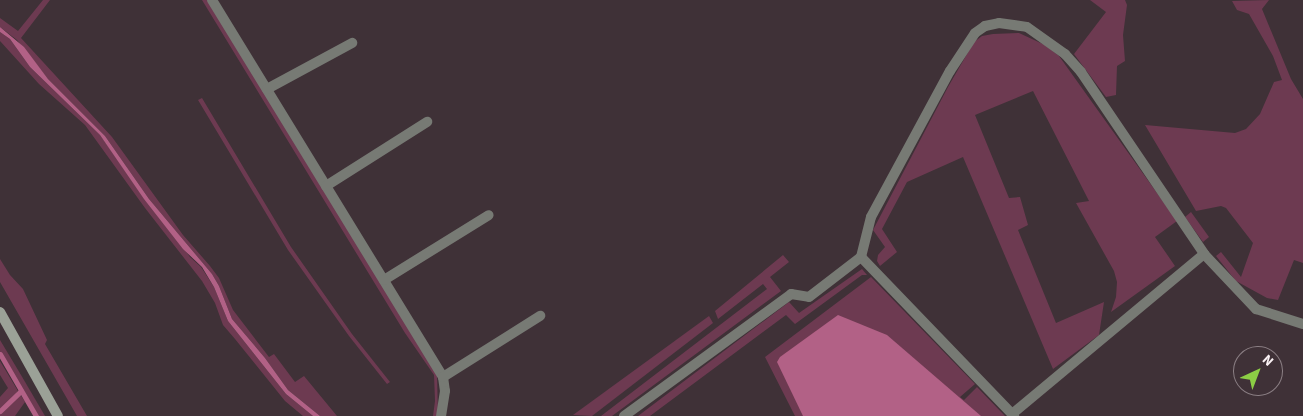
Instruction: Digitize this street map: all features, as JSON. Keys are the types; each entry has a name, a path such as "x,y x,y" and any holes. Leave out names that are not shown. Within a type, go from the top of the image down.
{"main road":[{"path":"0,312 58,416"}],"street":[{"path":"212,0 443,377 445,392 441,416"},
{"path":"624,416 790,294 809,297 861,257 871,217 950,71 975,33 985,26 999,23 1027,27 1065,54 1080,72 1204,254 1256,309 1303,324"},
{"path":"267,89 352,43"},
{"path":"326,186 427,122"},
{"path":"384,280 489,215"},
{"path":"861,257 1013,415 1204,254"},
{"path":"443,377 540,316"}],"shaded area":[{"path":"43,0 50,0 21,38 112,137 183,235 219,278 233,310 269,357 274,354 295,382 304,376 337,416 320,416 288,390 265,358 232,319 219,286 212,274 149,199 105,136 48,79 17,40 0,27 0,18 18,31"},
{"path":"202,0 208,0 437,373 438,416 433,416 435,401 434,375 405,333"},
{"path":"1090,0 1125,0 1127,5 1123,35 1125,61 1117,66 1116,95 1106,97 1074,54 1106,12"},
{"path":"1269,0 1262,9 1291,79 1303,99 1303,263 1294,260 1278,300 1267,298 1236,281 1216,256 1221,252 1241,277 1253,243 1226,208 1221,206 1196,211 1145,125 1235,133 1246,129 1260,114 1274,82 1282,80 1273,56 1249,14 1237,10 1232,1"},
{"path":"0,27 24,47 48,79 105,136 149,199 212,274 219,286 232,319 265,358 288,390 320,416 313,416 286,394 228,321 214,287 202,267 183,249 144,199 100,135 30,67 10,39 0,32"},
{"path":"0,32 10,39 30,67 100,135 190,257 201,267 214,287 228,321 286,394 313,416 303,416 285,401 223,325 215,303 202,281 145,208 85,125 39,84 0,41"},
{"path":"1019,33 1045,45 1059,56 1177,221 1155,237 1175,266 1111,312 1116,297 1117,282 1114,271 1076,203 1089,201 1033,91 975,115 1009,198 1020,197 1028,225 1018,230 1056,323 1104,302 1099,335 1053,369 963,157 907,182 882,229 897,252 880,266 877,261 878,255 885,247 873,230 948,87 974,42 982,36"},
{"path":"202,98 291,247 352,334 390,382 387,384 349,336 288,250 198,100"},
{"path":"1191,212 1209,237 1203,242 1185,217"},
{"path":"783,255 789,262 770,277 781,291 612,416 601,416 767,289 763,284 718,319 715,311"},
{"path":"0,259 10,275 23,289 47,340 45,344 87,416 77,416 0,282"},
{"path":"862,269 867,275 862,275 795,324 786,315 650,416 638,416 789,302 799,313"},
{"path":"871,277 975,384 960,397 964,400 977,387 1005,416 795,416 765,357"},
{"path":"838,315 887,335 981,416 803,416 777,362 780,357"},
{"path":"709,316 713,323 592,416 573,415"},
{"path":"0,340 45,416 38,416 21,389 0,352"},
{"path":"0,361 18,391 10,402 0,410 0,397 8,388 0,375"},
{"path":"20,394 25,402 15,416 0,416 0,413"}],"waterway":[{"path":"0,354 36,416"},
{"path":"0,411 21,391"}]}
